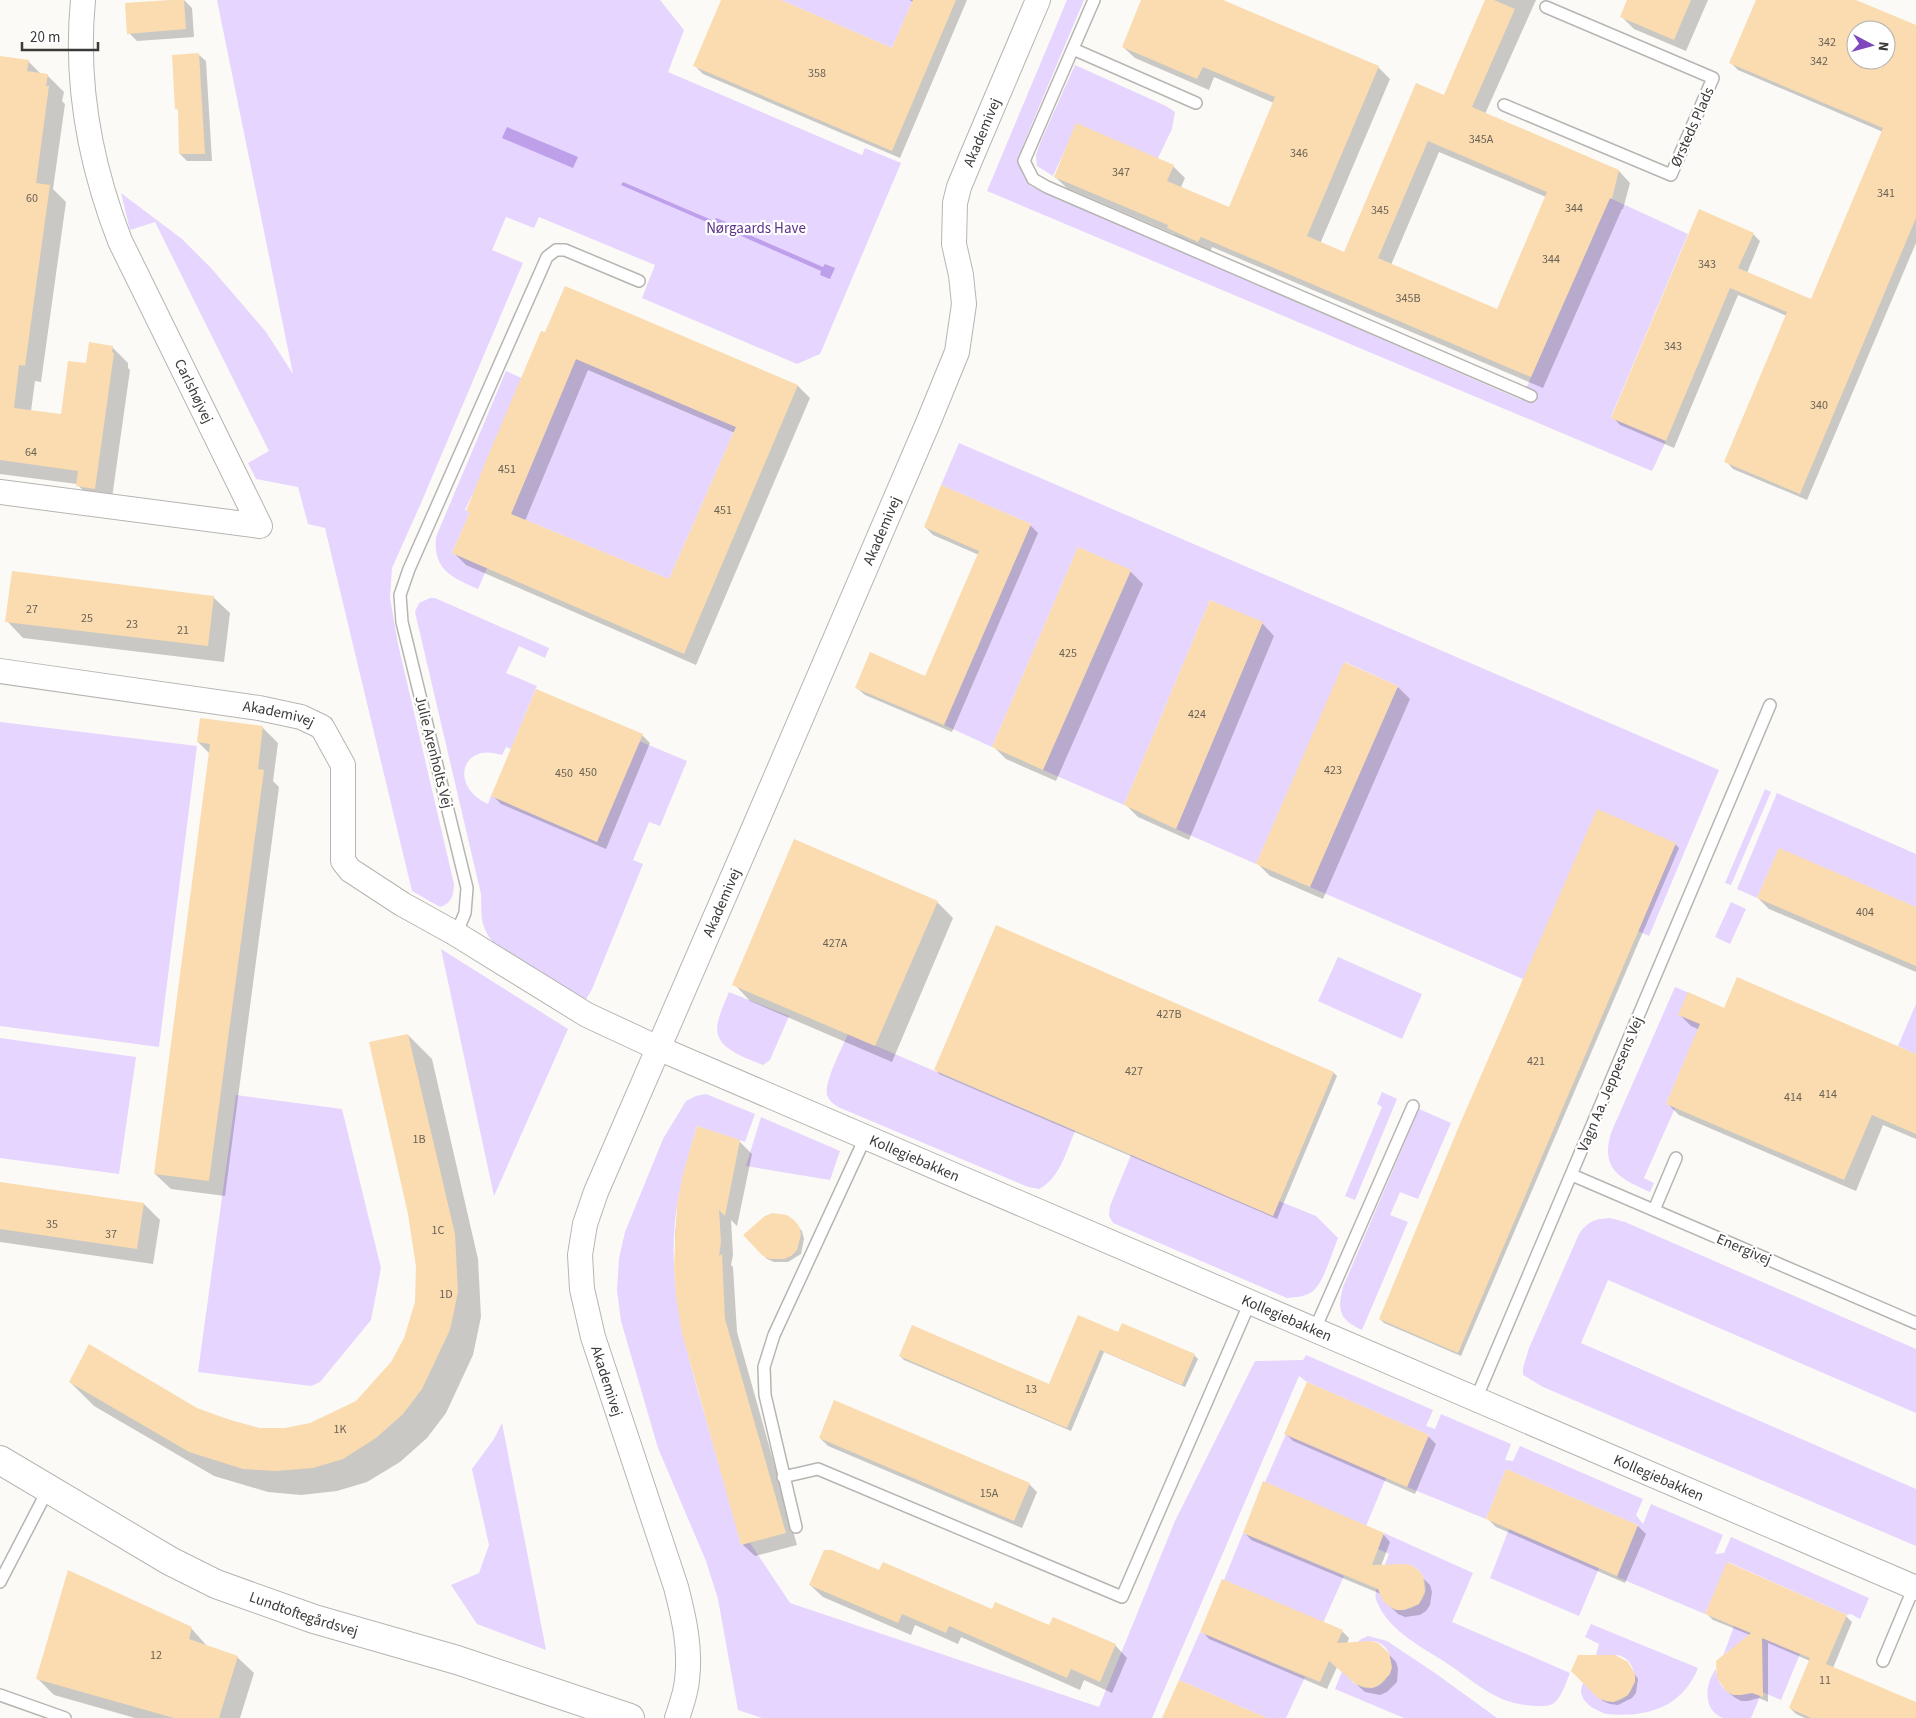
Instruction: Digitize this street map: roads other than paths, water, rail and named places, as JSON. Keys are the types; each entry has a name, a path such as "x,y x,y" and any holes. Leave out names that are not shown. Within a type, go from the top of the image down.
{"street":[{"name":"Carlshøjvej","path":"0,492 260,526 120,241 107,208 95,167 81,78 80,35 83,0"},
{"name":"Akademivej","path":"677,1718 687,1682 689,1655 685,1623 676,1588 593,1337 582,1289 580,1255 585,1224 596,1192 957,352 964,304 954,237 954,219 958,192 970,158 1038,0"},
{"name":"Akademivej","path":"0,671 259,708 301,717 322,727 343,765 343,861 350,870 402,904 456,934 587,1015 658,1048"},
{"name":"Kollegiebakken","path":"658,1048 1915,1588"},
{"name":"Lundtoftegårdsvej","path":"0,1460 170,1561 216,1584 314,1619 457,1660 630,1718"}],"lane":[{"path":"1094,0 1024,161 1033,179 1083,203 1531,396"},
{"name":"Ørsteds Plads","path":"1504,105 1670,175 1713,78 1546,6"},
{"path":"1073,49 1196,103"},
{"name":"Julie Arenholts Vej","path":"456,934 465,913 467,888 402,622 400,595 409,569 547,257 556,250 565,250 639,281"},
{"name":"Vagn Aa. Jeppesens Vej","path":"1476,1399 1770,705"},
{"path":"1315,1330 1413,1106"},
{"path":"796,1527 765,1395 764,1367 774,1336 866,1136"},
{"path":"1654,1210 1676,1158"},
{"name":"Energivej","path":"1572,1175 1916,1323"},
{"path":"783,1477 818,1469 1122,1597 1250,1302"},
{"path":"0,1582 47,1488"},
{"name":"Kollegiebakken","path":"1883,1661 1915,1588"},
{"path":"0,1695 66,1718"}],"park label":[{"name":"Nørgaards Have","path":"756,228"}]}
